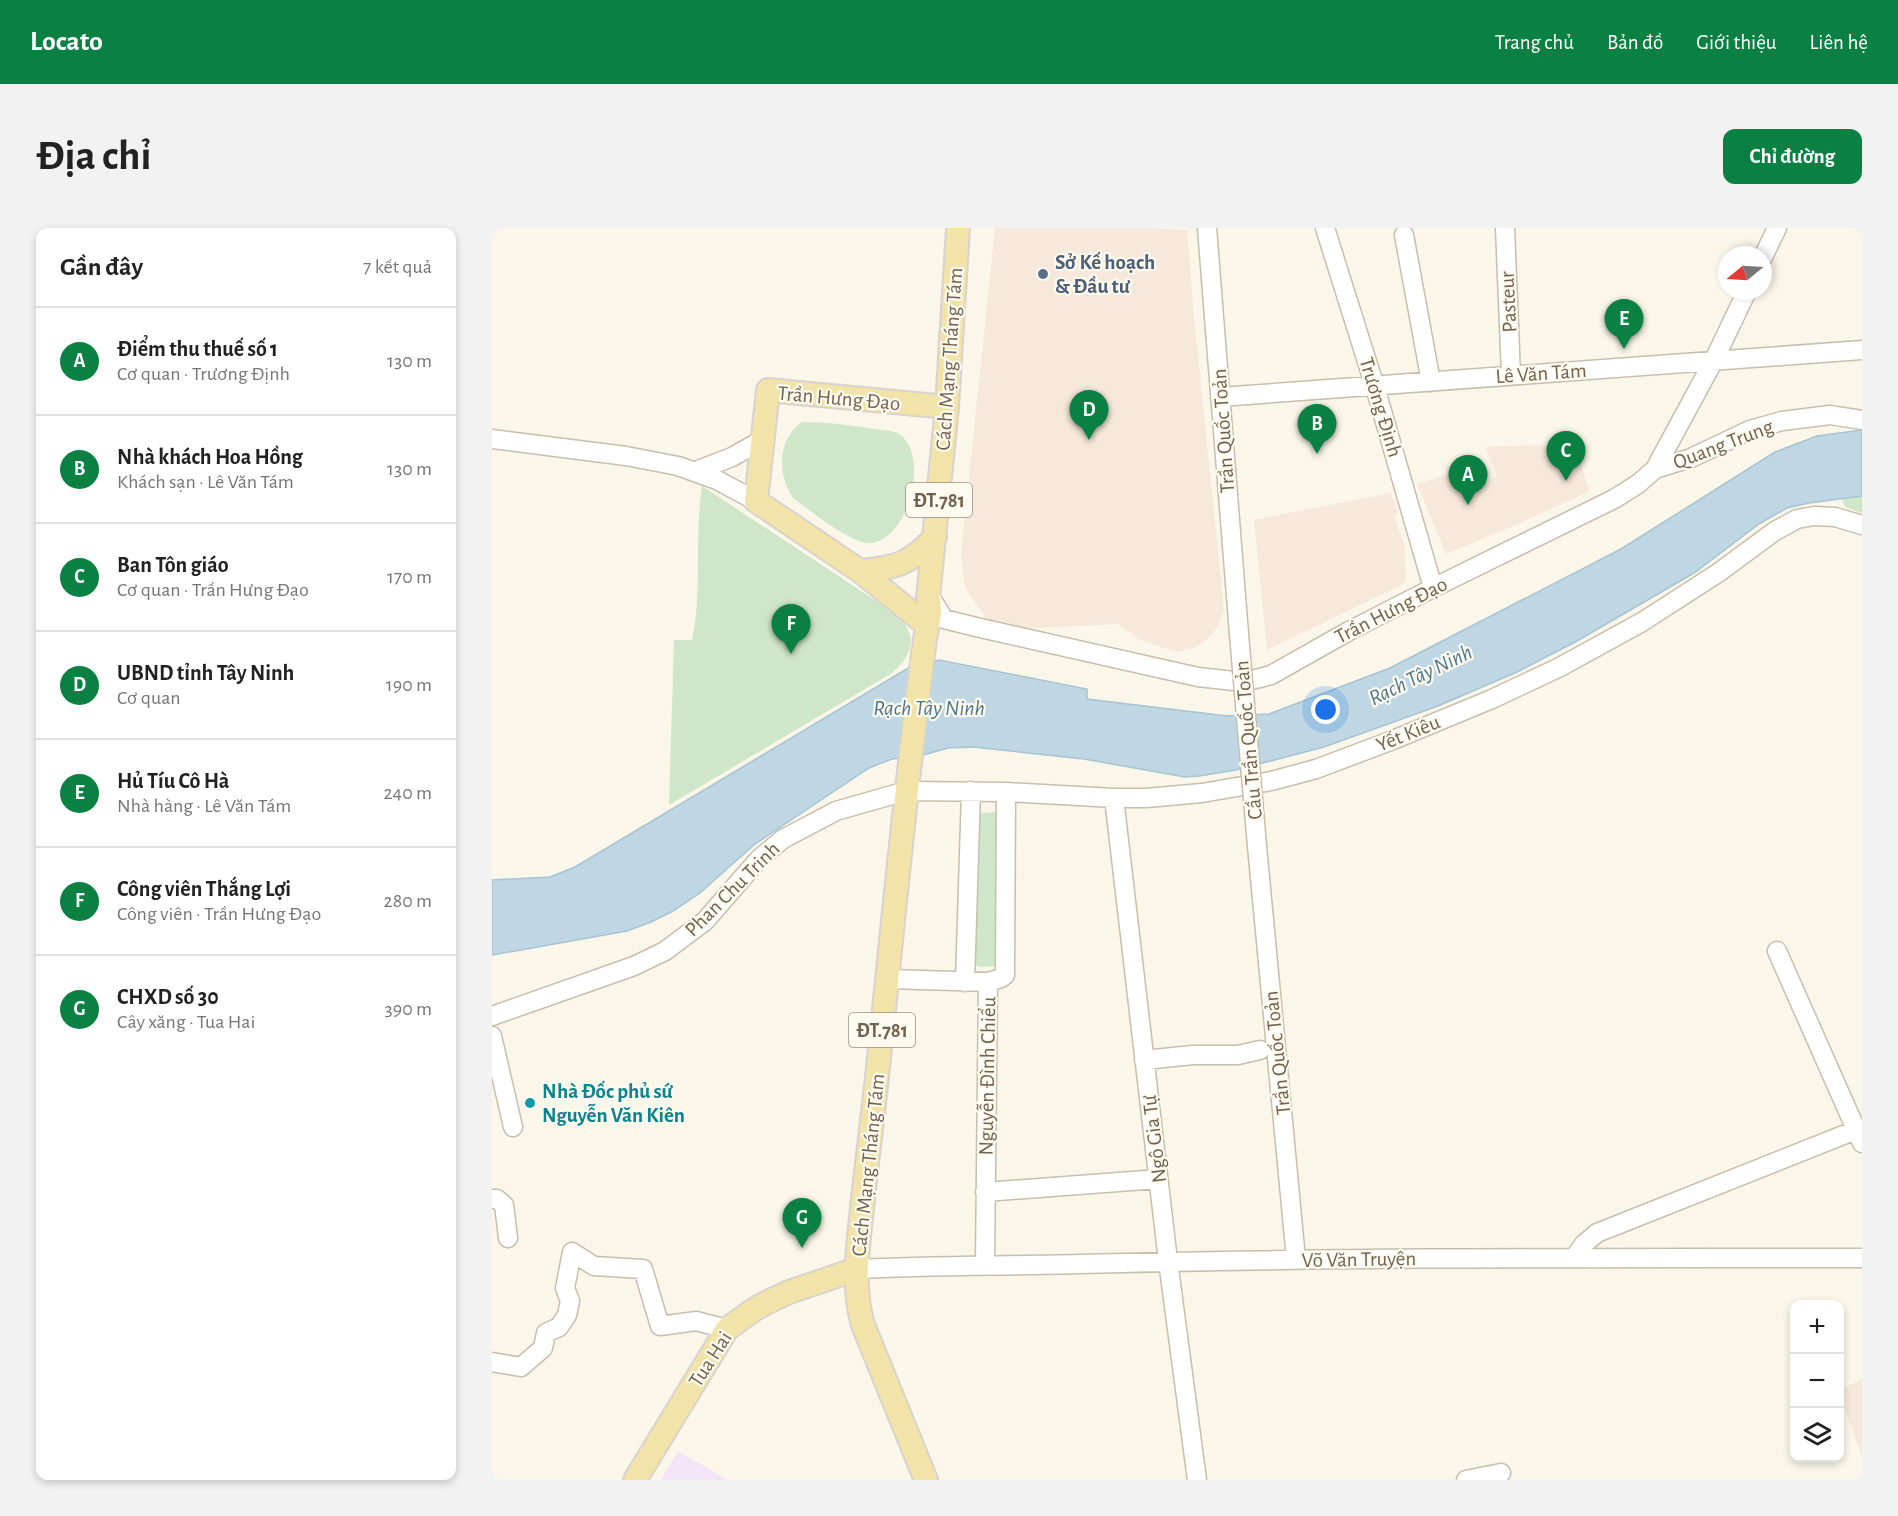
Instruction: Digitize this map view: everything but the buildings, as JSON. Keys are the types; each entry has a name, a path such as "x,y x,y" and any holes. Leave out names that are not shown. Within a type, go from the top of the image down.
{"main road":[{"name":"Cách Mạng Tháng Tám","path":"926,1480 863,1324 856,1292 858,1244 888,979 908,767 930,628 923,618 924,603 928,595 935,537 947,407 958,228"},
{"name":"Trần Hưng Đạo","path":"930,628 860,571 756,501 768,390 947,407"},
{"path":"860,571 907,561 922,552 935,537"},
{"name":"Tua Hai","path":"635,1480 727,1329 770,1301 797,1289 857,1269"}],"street":[{"name":"Trần Quốc Toản","path":"1207,228 1239,634"},
{"name":"Trương Định","path":"1325,228 1375,387 1433,588"},
{"name":"Pasteur","path":"1505,228 1511,375"},
{"path":"1768,246 1777,228"},
{"path":"1404,235 1431,382"},
{"name":"Trần Hưng Đạo","path":"930,628 1198,677 1246,681 1271,675 1348,631 1614,499 1638,484 1655,469 1714,360 1743,300"},
{"name":"Lê Văn Tám","path":"1220,397 1862,350"},
{"name":"Quang Trung","path":"1655,469 1690,458 1750,430 1782,421 1830,415 1862,420"},
{"name":"Trần Hưng Đạo","path":"492,439 652,460 696,471 756,501"},
{"path":"696,471 732,457 762,440"},
{"name":"Yết Kiêu","path":"906,791 1006,792 1146,798 1203,793 1271,781 1316,769 1492,699 1560,667 1642,622 1718,573 1775,531 1797,519 1814,516 1835,517 1862,525"},
{"name":"Cầu Trần Quốc Toản","path":"1239,634 1257,846"},
{"name":"Phan Chu Trinh","path":"492,1016 633,966 665,951 705,921 759,859 783,839 836,811 906,791"},
{"name":"Nguyễn Đình Chiểu","path":"965,982 971,791"},
{"name":"Nguyễn Đình Chiểu","path":"985,1264 988,982 1001,978 1005,972 1006,792"},
{"name":"Ngô Gia Tự","path":"1114,798 1158,1179 1197,1480"},
{"name":"Trần Quốc Toản","path":"1257,846 1296,1259"},
{"path":"1574,1258 1584,1244 1597,1233 1859,1136 1778,951"},
{"path":"888,979 988,982"},
{"path":"492,1036 513,1127"},
{"path":"1144,1060 1193,1055 1238,1055 1260,1050"},
{"path":"985,1192 1158,1179"},
{"path":"492,1198 497,1198 504,1205 508,1238"},
{"path":"492,1362 522,1367 543,1348 546,1333 559,1327 567,1316 570,1301 565,1288 572,1252 594,1266 643,1269 660,1326 696,1321 727,1329"},
{"name":"Võ Văn Truyện","path":"857,1269 985,1264 1296,1259 1862,1258"},
{"path":"1466,1480 1501,1473"}],"shaded area":[{"path":"995,228 1187,230 1224,611 1217,628 1195,648 1177,652 1140,640 1117,624 1011,629 987,620 965,587 961,555"},
{"path":"1573,444 1590,491 1446,554 1417,484 1467,468 1475,486 1497,476 1485,447"},
{"path":"1391,493 1398,513 1394,516 1404,544 1406,580 1401,585 1267,650 1254,520"},
{"path":"1862,1379 1862,1457 1844,1407 1844,1388"},
{"path":"678,1451 728,1480 661,1480"}],"green space":[{"path":"802,422 889,431 897,433 907,443 913,458 914,476 911,495 895,529 882,539 868,543 860,541 830,525 794,499 785,480 782,458 788,438"},
{"path":"702,486 896,614 908,630 910,645 905,659 892,673 669,805 674,640 692,640 697,602"},
{"path":"1862,496 1862,513 1845,507 1842,499"},
{"path":"1001,812 1000,966 980,967 973,964 978,813"}],"water":[{"name":"Rạch Tây Ninh","path":"1862,430 1862,496 1787,508 1759,524 1694,573 1577,641 1517,672 1438,706 1324,747 1236,770 1199,776 1185,777 1084,759 973,747 948,748 923,755 892,759 869,768 755,844 700,893 651,922 627,931 492,955 492,880 550,877 575,867 910,667 939,660 1087,689 1087,699 1227,716 1269,714 1390,668 1621,549 1775,452 1817,436"}],"place":[{"name":"Sở Kế hoạch & Đầu tư","path":"1043,274"},
{"name":"Hủ Tíu Cô Hà","path":"1624,349"},
{"name":"UBND tỉnh Tây Ninh","path":"1089,440"},
{"name":"Nhà khách Hoa Hồng","path":"1317,454"},
{"name":"Ban Tôn giáo","path":"1566,481"},
{"name":"Điểm thu thuế số 1","path":"1468,505"},
{"name":"Công viên Thắng Lợi","path":"791,654"},
{"name":"Nhà Đốc phủ sứ Nguyễn Văn Kiên","path":"530,1103"},
{"name":"CHXD số 30","path":"802,1248"}]}
